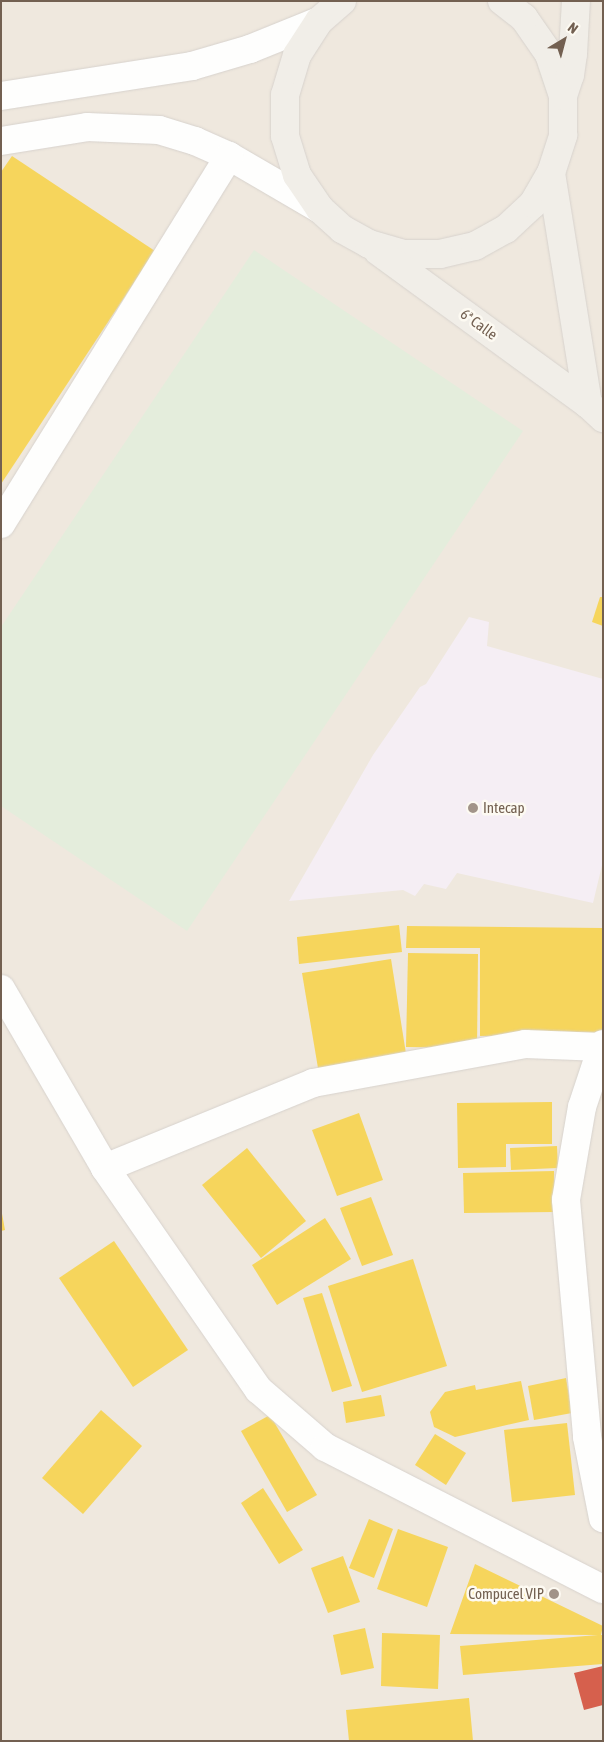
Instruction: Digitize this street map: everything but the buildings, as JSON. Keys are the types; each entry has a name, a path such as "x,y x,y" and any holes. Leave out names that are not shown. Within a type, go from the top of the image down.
{"main road":[{"path":"342,1 319,21 297,55 285,95 285,136 297,175 320,209 342,229 369,244 404,254 440,254 475,246 506,229 533,204 551,174 563,135 563,96 549,54 524,18 502,1"},
{"path":"563,96 570,75 573,54 576,1"},
{"name":"6ª Calle","path":"551,174 596,411"},
{"name":"6ª Calle","path":"369,244 596,411"}],"street":[{"path":"1,96 192,66 250,49 319,21"},
{"path":"1,142 87,127 126,127 159,130 195,141 230,156 320,209"},
{"path":"1,524 230,156"},
{"path":"1,989 106,1168 259,1390 325,1448 603,1589"},
{"path":"106,1168 313,1083 525,1044 602,1045 582,1107 566,1200 587,1437 603,1518"}],"shaded area":[{"path":"1,1 603,1 603,1741 1,1741"},
{"name":"Intecap","path":"469,617 489,622 487,646 603,679 603,861 593,903 457,873 446,889 424,884 415,896 403,890 289,901 373,755 420,687 426,684"}],"green space":[{"path":"254,250 523,431 187,931 1,806 1,627"}],"place":[{"name":"Intecap","path":"473,808"},
{"name":"Compucel VIP","path":"554,1594"}]}
